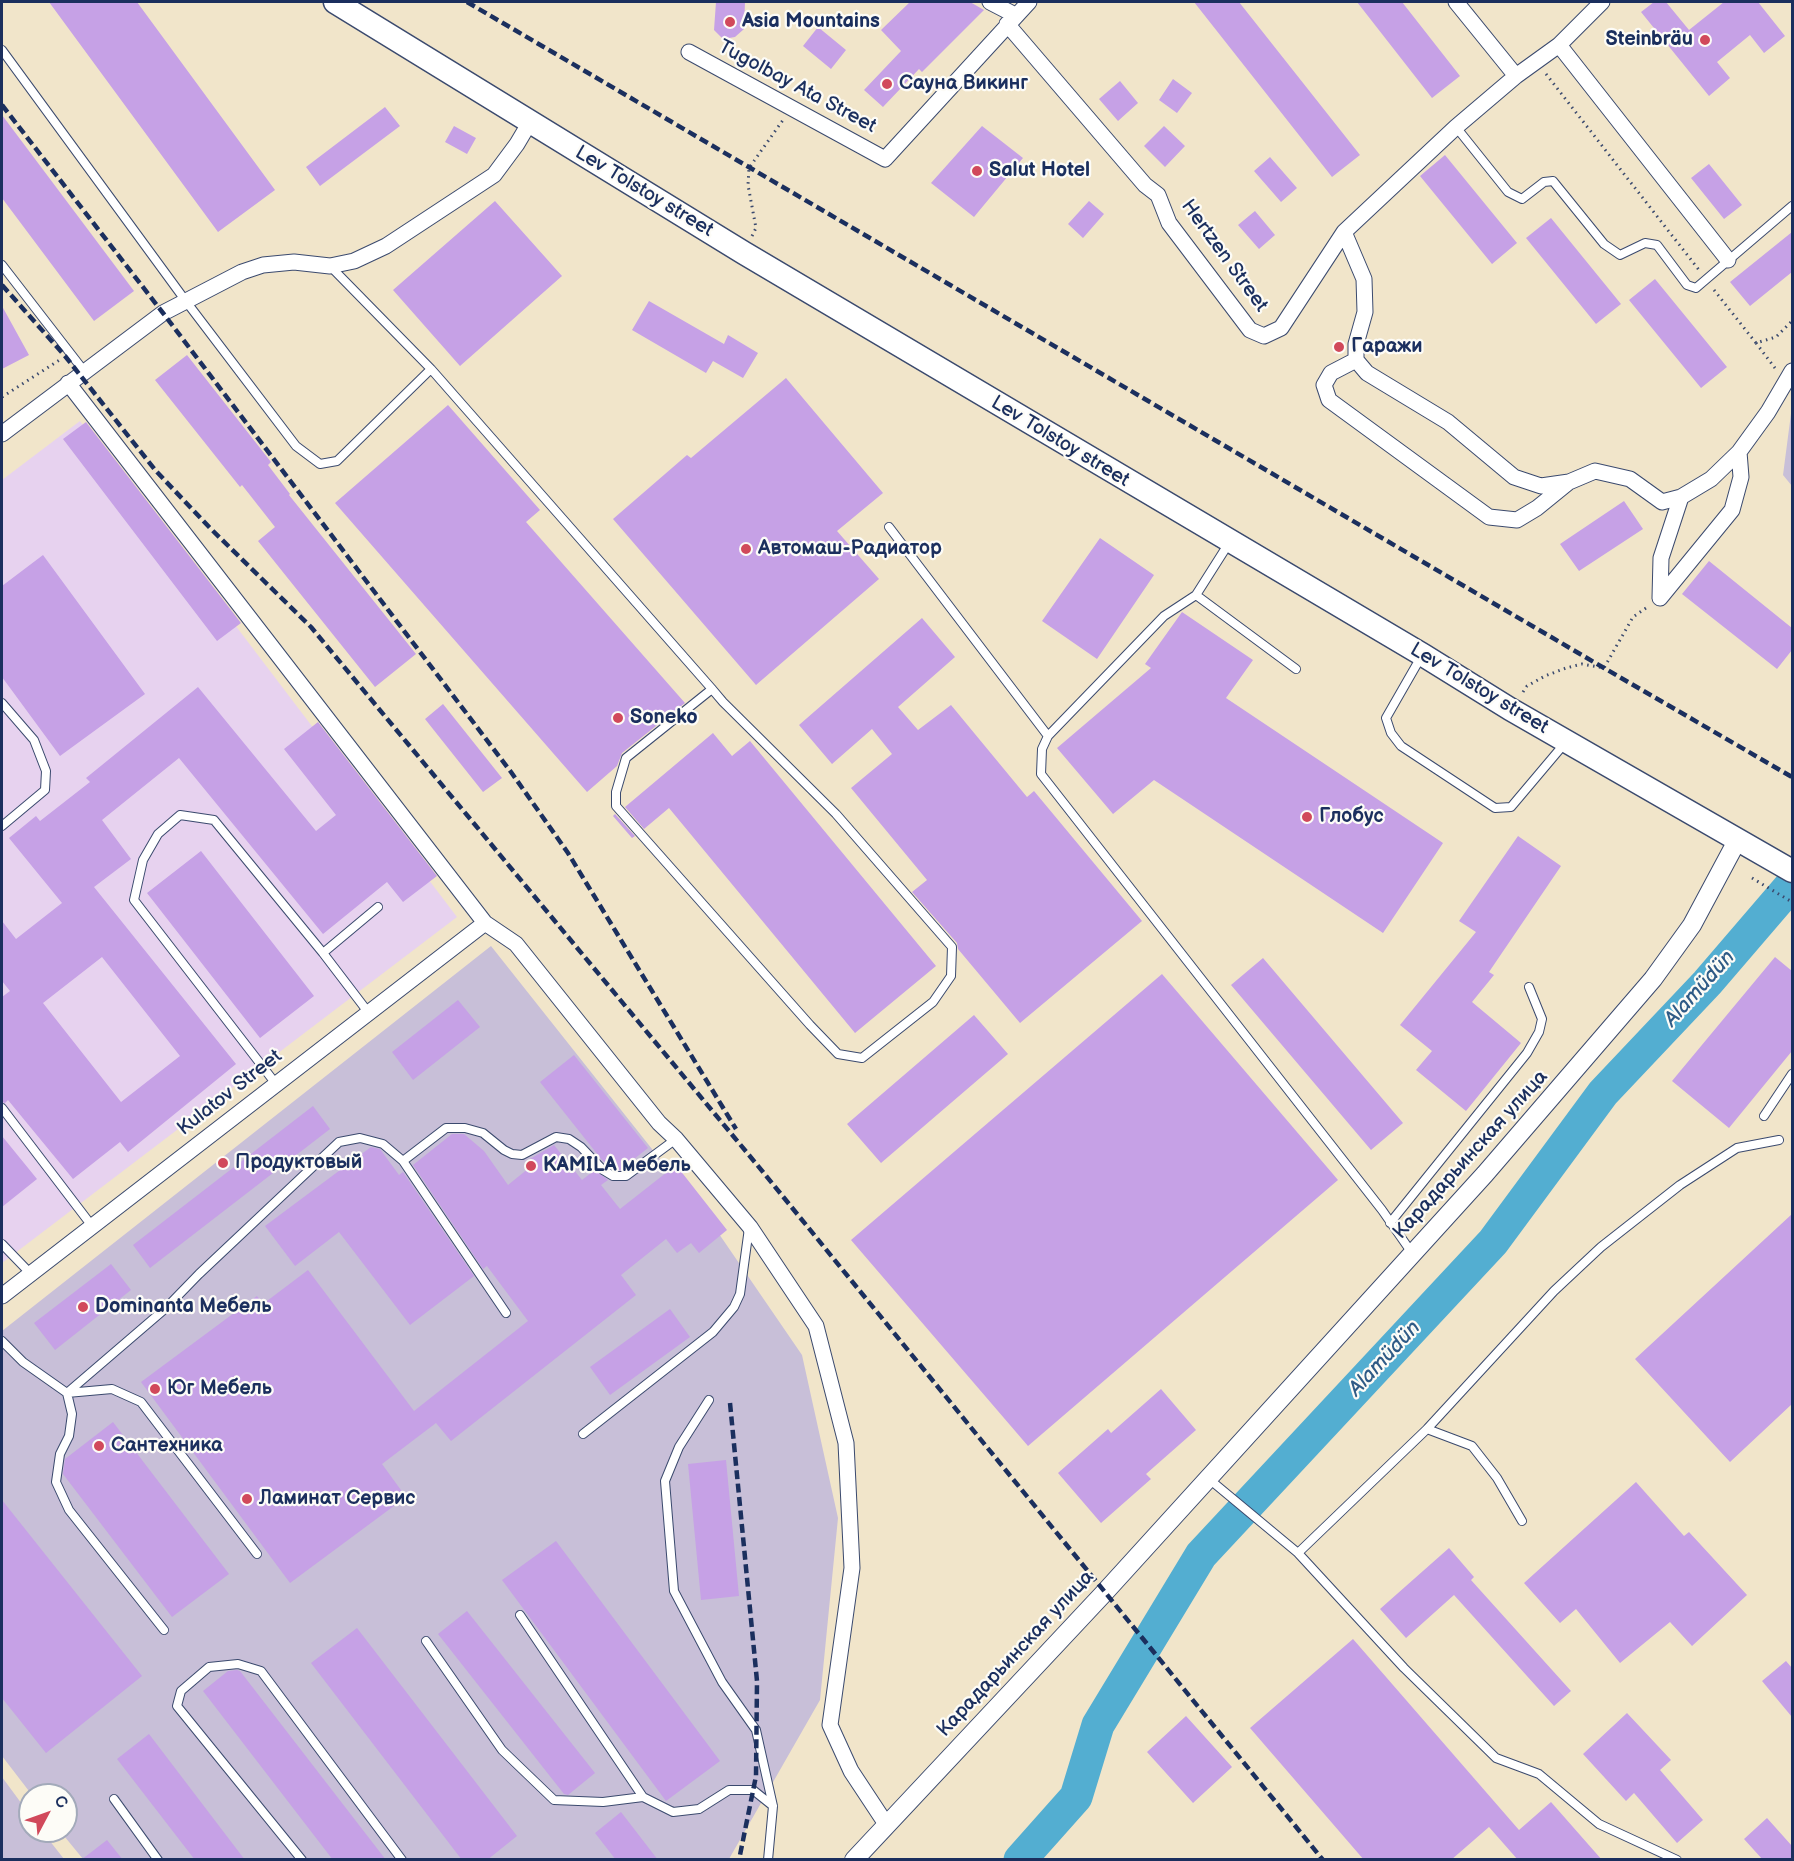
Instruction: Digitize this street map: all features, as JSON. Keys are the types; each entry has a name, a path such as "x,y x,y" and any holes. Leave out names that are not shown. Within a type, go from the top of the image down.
{"main road":[{"name":"Lev Tolstoy street","path":"335,2 744,253 1566,742 1792,871"}],"street":[{"path":"990,2 1011,19 1029,2"},
{"path":"1456,2 1516,76"},
{"name":"Hertzen Street","path":"1011,19 1145,184 1158,195 1169,224 1250,330 1264,336 1281,328 1344,232 1456,128 1516,76 1559,45 1602,2"},
{"name":"Tugolbay Ata Street","path":"689,52 885,159 1011,19"},
{"path":"1559,45 1728,260"},
{"path":"2,434 163,313 242,272 263,265 294,262 330,266 354,261 386,246 494,175 530,122"},
{"path":"1344,232 1364,279 1365,312 1356,344 1356,360 1367,373 1448,422 1514,477 1540,486 1569,482 1595,471 1630,479 1662,502 1681,497 1711,479 1739,452 1789,377"},
{"path":"1356,360 1331,373 1324,385 1329,400 1489,517 1517,520 1537,508 1569,482"},
{"path":"68,383 485,922 516,944 659,1123 676,1139 750,1227 816,1326 846,1443 852,1568 830,1725 851,1771 886,1824"},
{"path":"1660,598 1732,510 1741,477 1739,452"},
{"path":"1660,598 1661,558 1681,497"},
{"name":"Карадарьинская улица","path":"854,1860 1105,1592 1215,1484 1485,1174 1653,979 1692,925 1738,839"},
{"name":"Kulatov Street","path":"2,1296 485,922"}],"lane":[{"path":"2,50 185,300 296,446 320,464 337,461 431,369"},
{"path":"1456,128 1508,192 1521,199 1544,182 1553,181 1604,244 1620,255 1645,243 1657,245 1687,285 1696,288 1792,206"},
{"path":"2,265 84,371"},
{"path":"330,266 431,369 712,689 836,814 952,947 951,976 933,1002 862,1058 838,1054 831,1047 616,806 616,792 626,758 712,689"},
{"path":"889,527 1048,736"},
{"path":"1230,542 1196,595 1164,616 1048,736 1042,748 1041,774 1382,1210 1413,1254"},
{"path":"1196,595 1296,669"},
{"path":"1423,655 1386,718 1390,733 1401,746 1496,808 1511,807 1566,742"},
{"path":"2,703 34,740 46,771 45,790 2,826"},
{"path":"276,1084 134,900 143,860 158,834 180,815 214,820 323,953 368,1012"},
{"path":"323,953 378,907"},
{"path":"1390,1223 1527,1053 1539,1032 1542,1018 1529,987"},
{"path":"1764,1116 1792,1074"},
{"path":"2,1108 92,1226"},
{"path":"403,1161 446,1128 465,1128 483,1133 512,1154 522,1155 556,1137 569,1139 581,1147 603,1170 613,1176 626,1176 676,1139"},
{"path":"67,1393 166,1308 339,1142 360,1137 383,1144 403,1161 506,1313"},
{"path":"1298,1553 1427,1430 1554,1291 1602,1247 1680,1185 1737,1148 1779,1140"},
{"path":"583,1434 713,1332 734,1308 740,1294 750,1227"},
{"path":"2,1244 30,1274"},
{"path":"2,1341 23,1362 67,1393 112,1389 141,1402 257,1554"},
{"path":"67,1393 72,1414 69,1436 60,1454 56,1482 69,1510 164,1629"},
{"path":"709,1400 679,1447 665,1480 674,1591 722,1682 756,1730 773,1806 768,1860"},
{"path":"1427,1430 1472,1446 1497,1478 1522,1521"},
{"path":"1215,1484 1298,1553 1404,1668 1496,1758 1539,1774 1599,1824 1677,1860"},
{"path":"519,1615 643,1797 674,1812 699,1809 729,1790 753,1790 773,1806"},
{"path":"426,1641 502,1750 554,1800 603,1802 643,1797"},
{"path":"302,1860 177,1706 181,1690 209,1667 238,1664 261,1671 402,1860"},
{"path":"114,1799 158,1860"}],"path":[{"path":"1536,62 1756,344 1789,377"},
{"path":"744,253 756,228 748,185 749,168 780,123"},
{"path":"1756,344 1776,337 1792,321"},
{"path":"2,397 65,356"},
{"path":"1527,686 1545,676 1582,664 1604,668 1633,617 1660,598"},
{"path":"1752,878 1792,902"}],"shaded area":[{"path":"1792,406 1792,486 1783,475"},
{"path":"80,421 457,917 2,1263 2,480"},
{"path":"491,946 717,1231 802,1355 838,1518 820,1700 729,1859 83,1859 70,1843 78,1843 78,1783 23,1783 2,1756 2,1331"},
{"path":"2,1777 18,1799 18,1843 51,1843 64,1859 2,1859"}],"building":[{"path":"49,2 137,2 275,190 218,232"},
{"name":"Asia Mountains","path":"716,2 745,2 744,29 735,37 723,39 714,30"},
{"path":"910,2 970,2 984,10 922,72 919,69 883,107 864,90 901,51 881,30"},
{"path":"1194,2 1239,2 1360,155 1332,177"},
{"path":"1357,2 1402,2 1460,76 1432,98"},
{"path":"1654,2 1666,2 1689,30 1724,2 1758,2 1785,36 1764,53 1750,35 1717,62 1730,78 1709,96 1641,12"},
{"path":"818,27 846,50 831,69 803,46"},
{"path":"1173,79 1192,93 1177,113 1159,100"},
{"path":"1120,81 1138,103 1118,121 1099,99"},
{"path":"385,107 400,126 320,186 306,167"},
{"path":"2,115 134,291 94,321 2,198"},
{"path":"454,126 476,138 467,154 445,142"},
{"name":"Salut Hotel","path":"982,126 1023,158 974,217 931,183"},
{"path":"1164,126 1185,146 1165,167 1144,146"},
{"path":"1445,155 1517,243 1492,264 1420,176"},
{"path":"1270,157 1297,188 1281,202 1254,171"},
{"path":"1709,164 1742,205 1724,219 1691,178"},
{"path":"495,201 562,276 460,366 393,290"},
{"path":"1089,201 1104,214 1083,238 1068,224"},
{"path":"1255,211 1275,235 1259,249 1238,225"},
{"path":"1551,218 1621,304 1596,324 1526,238"},
{"path":"1792,232 1792,272 1750,306 1730,282"},
{"path":"1655,279 1727,367 1701,388 1629,300"},
{"path":"649,301 724,344 728,335 758,353 743,378 713,361 706,373 632,330"},
{"path":"2,306 29,355 2,369"},
{"path":"187,355 271,462 268,465 289,495 416,654 375,687 258,541 275,527 242,485 240,487 155,380"},
{"name":"Автомаш-Радиатор","path":"786,378 883,493 837,531 879,579 756,685 613,519 687,455 691,458"},
{"path":"448,405 540,510 526,522 685,703 622,753 617,766 587,792 335,503"},
{"path":"86,422 241,623 217,641 63,439"},
{"path":"1624,501 1643,529 1579,571 1560,544"},
{"path":"1100,538 1154,575 1097,659 1042,621"},
{"path":"43,555 145,694 60,756 2,677 2,586"},
{"path":"1709,561 1792,628 1792,650 1777,669 1682,594"},
{"name":"Глобус","path":"1182,612 1253,660 1226,698 1443,843 1383,933 1154,780 1113,814 1057,748 1151,668 1145,664"},
{"path":"922,618 955,657 898,707 918,730 951,705 1027,797 1034,791 1142,921 1020,1023 958,949 957,943 912,892 927,880 851,788 892,754 872,729 832,764 799,725"},
{"path":"198,687 316,831 336,815 284,749 318,722 437,876 403,902 387,882 323,934 179,758 102,820 131,859 94,887 236,1064 128,1152 120,1142 73,1179 8,1100 5,1103 2,1102 2,997 10,991 2,981 2,921 16,939 62,903 9,838 36,816 40,821 90,782 86,778","holes":["102,957 180,1056 121,1102 43,1003"]},
{"path":"443,704 502,778 483,792 425,719"},
{"path":"713,733 732,756 750,741 936,966 855,1033 669,808 644,829 625,807"},
{"path":"615,814 635,836 632,838 613,816"},
{"path":"1518,836 1561,866 1489,972 1494,975 1472,1002 1521,1043 1466,1111 1416,1070 1432,1051 1400,1025 1476,932 1459,921"},
{"path":"201,851 314,996 260,1038 147,893"},
{"path":"1775,957 1792,971 1792,1051 1729,1128 1672,1081"},
{"path":"1263,958 1403,1123 1371,1150 1231,985"},
{"path":"1162,974 1338,1180 1028,1446 851,1240"},
{"path":"458,1000 480,1027 413,1080 392,1052"},
{"path":"974,1015 1008,1054 881,1163 847,1124"},
{"path":"574,1055 648,1148 620,1170 615,1170 602,1160 540,1082"},
{"path":"313,1106 330,1129 150,1268 133,1245"},
{"path":"452,1134 464,1134 484,1151 508,1185 534,1164 530,1159 554,1145 582,1180 595,1170 608,1180 601,1185 620,1209 676,1165 727,1230 699,1253 691,1243 677,1253 666,1239 621,1275 636,1295 451,1441 436,1423 382,1464 406,1497 290,1583 141,1382 257,1296 263,1304 308,1270 414,1411 528,1321 487,1266 483,1269 413,1165"},
{"path":"2,1136 37,1179 2,1207"},
{"path":"371,1147 380,1149 399,1175 403,1172 474,1276 410,1325 339,1232 295,1266 265,1226"},
{"path":"1792,1214 1792,1404 1730,1462 1635,1359"},
{"name":"Dominanta Мебель","path":"111,1264 131,1290 55,1350 34,1323"},
{"path":"670,1309 690,1337 610,1395 590,1367"},
{"path":"1161,1389 1196,1430 1146,1474 1151,1479 1101,1523 1058,1473 1108,1429 1111,1433"},
{"path":"113,1422 229,1574 172,1617 63,1474 65,1459"},
{"path":"726,1460 739,1596 701,1600 688,1464"},
{"path":"1636,1482 1684,1536 1689,1532 1747,1595 1692,1646 1670,1622 1620,1663 1576,1609 1560,1623 1524,1583"},
{"path":"2,1500 142,1676 46,1753 2,1698"},
{"path":"556,1541 720,1761 666,1801 502,1580"},
{"path":"1449,1548 1474,1577 1471,1580 1571,1691 1554,1706 1454,1595 1406,1638 1380,1609"},
{"path":"467,1611 595,1773 568,1795 564,1794 438,1634"},
{"path":"357,1628 517,1836 487,1860 462,1860 311,1663"},
{"path":"1353,1639 1519,1830 1551,1802 1602,1860 1518,1860 1489,1827 1451,1860 1364,1860 1250,1728"},
{"path":"1786,1661 1792,1668 1792,1717 1762,1681"},
{"path":"237,1670 386,1860 333,1860 203,1691 228,1671"},
{"path":"1627,1713 1671,1760 1660,1770 1703,1820 1677,1843 1634,1793 1626,1801 1583,1754"},
{"path":"1186,1716 1232,1767 1193,1803 1147,1752"},
{"path":"149,1734 245,1860 195,1860 117,1759"},
{"path":"621,1812 658,1860 616,1860 595,1833"},
{"path":"1767,1818 1792,1846 1792,1860 1763,1860 1744,1839"},
{"path":"107,1840 123,1860 81,1860"}],"waterway":[{"name":"Alamüdün","path":"1020,1860 1076,1797 1098,1725 1201,1555 1493,1242 1603,1093 1707,983 1792,884"}],"railway":[{"path":"467,2 1792,777"},
{"path":"2,105 163,313 511,772 568,853 736,1129"},
{"path":"2,285 65,356 156,471 210,528 311,627 763,1172 1323,1860"},
{"path":"730,1403 757,1681 756,1776 739,1860"}],"place":[{"name":"Asia Mountains","path":"730,22"},
{"name":"Steinbräu","path":"1705,40"},
{"name":"Сауна Викинг","path":"887,84"},
{"name":"Salut Hotel","path":"977,171"},
{"name":"Гаражи","path":"1339,347"},
{"name":"Автомаш-Радиатор","path":"746,549"},
{"name":"Soneko","path":"618,718"},
{"name":"Глобус","path":"1307,817"},
{"name":"Продуктовый","path":"223,1163"},
{"name":"KAMILA мебель","path":"531,1166"},
{"name":"Dominanta Мебель","path":"83,1307"},
{"name":"Юг Мебель","path":"155,1389"},
{"name":"Сантехника","path":"99,1446"},
{"name":"Ламинат Сервис","path":"247,1499"}]}
